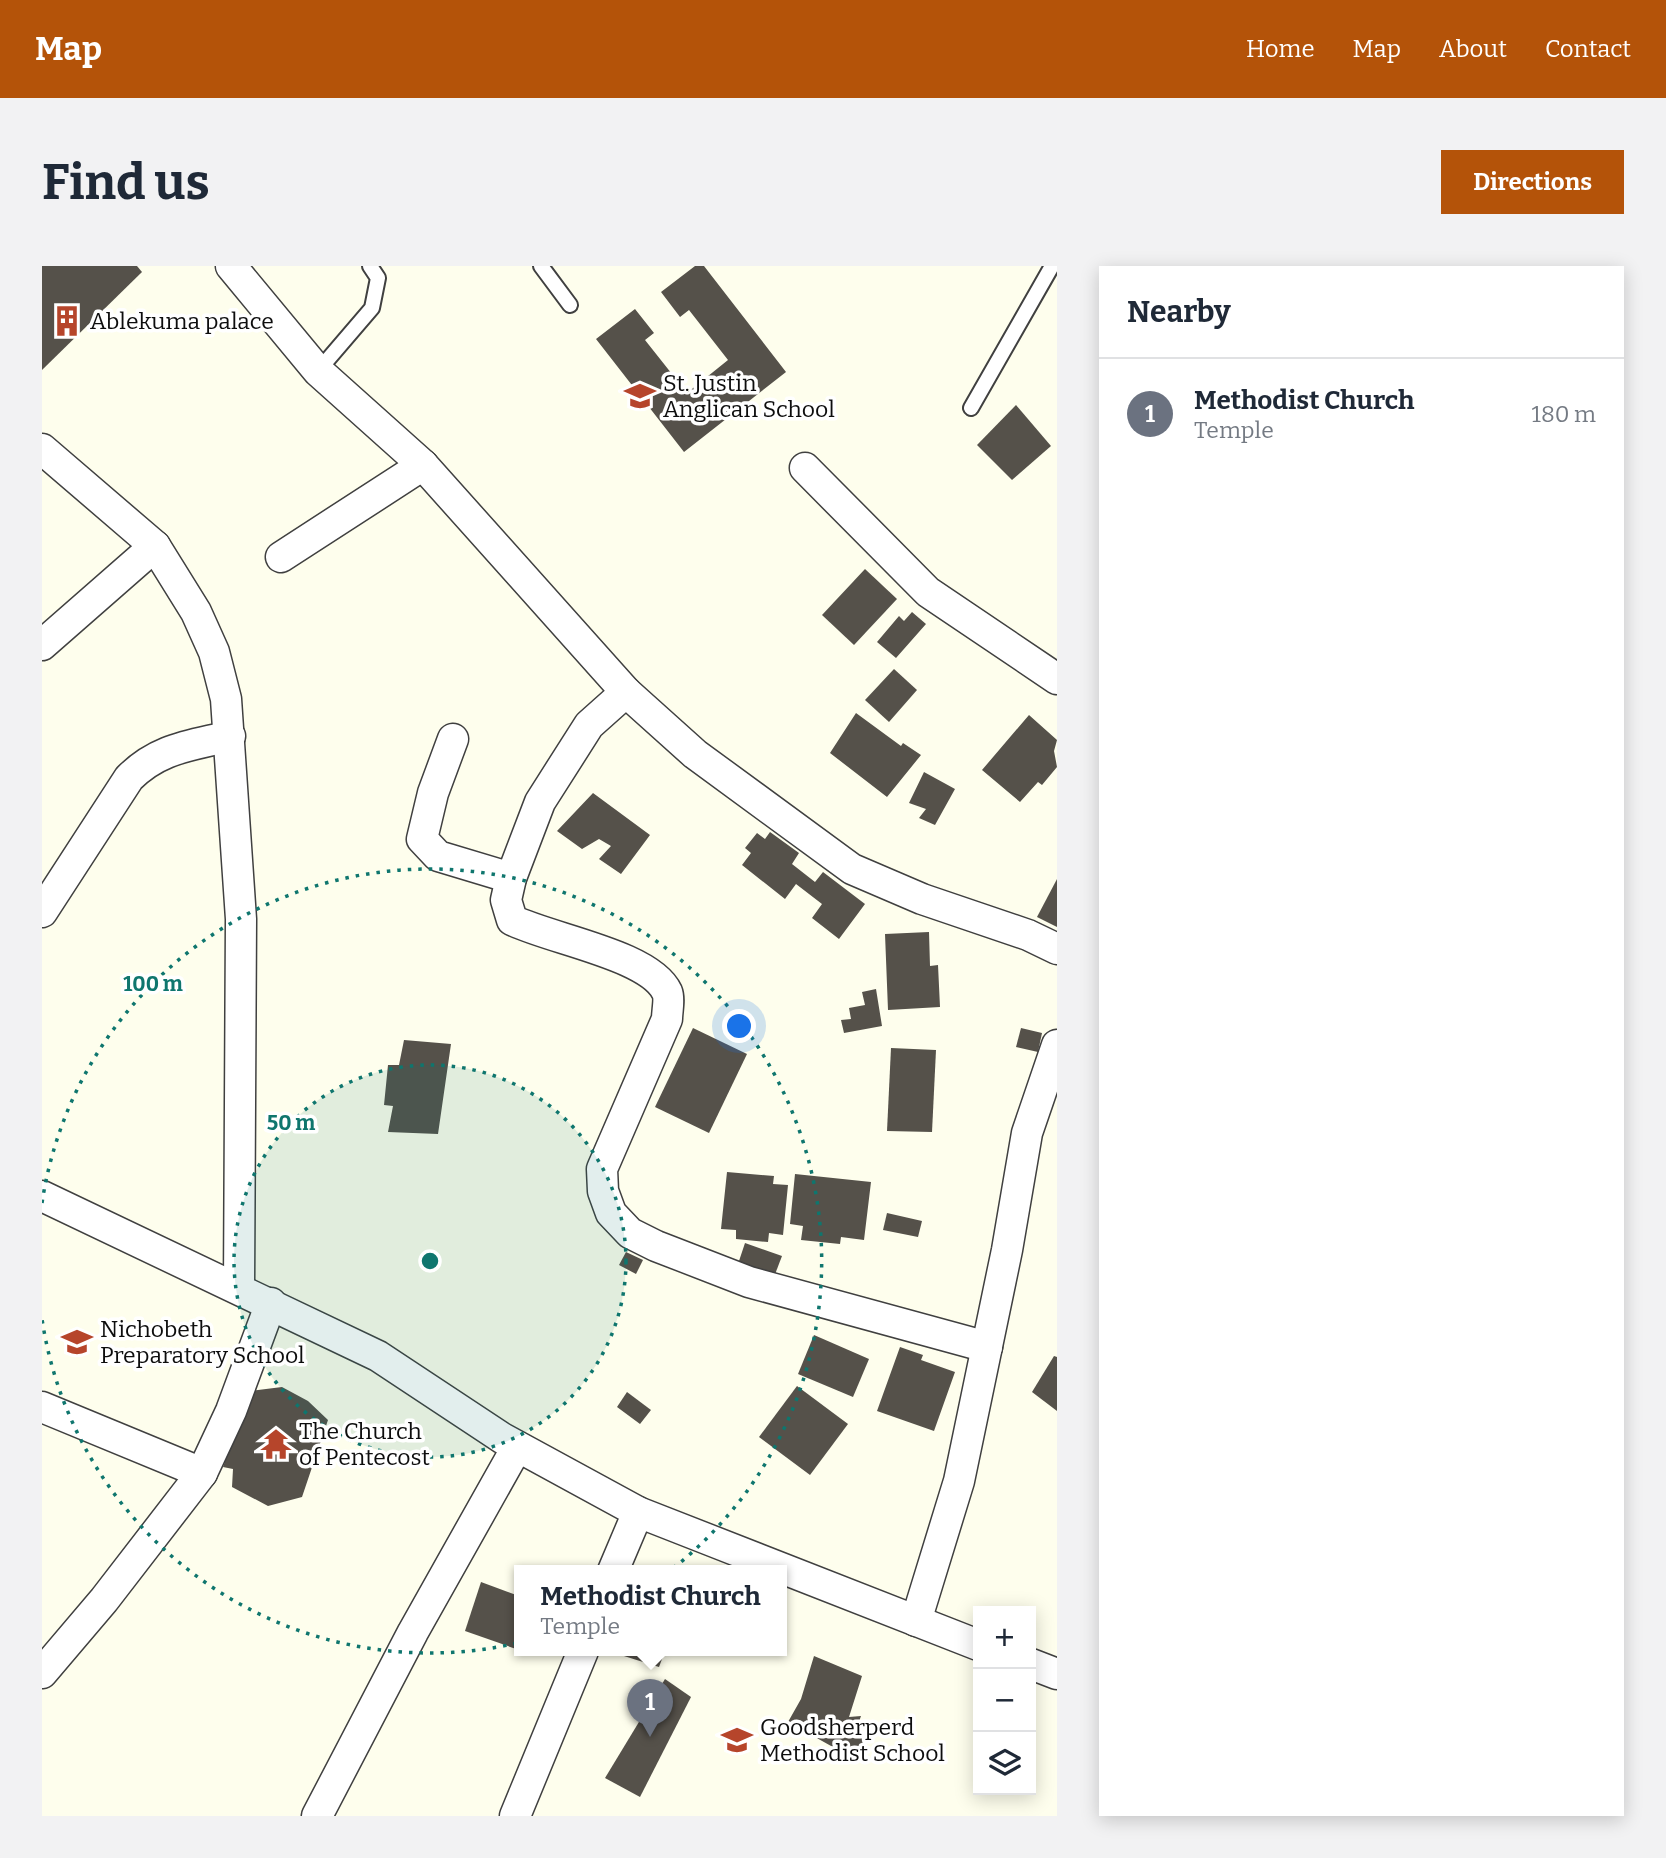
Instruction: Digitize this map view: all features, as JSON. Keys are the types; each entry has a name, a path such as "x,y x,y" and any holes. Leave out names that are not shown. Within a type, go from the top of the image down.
{"street":[{"path":"231,266 318,371 423,465 626,692 695,754 852,869 922,899 1028,935 1057,950"},
{"path":"42,449 155,546 196,612 214,652 226,699 241,919 239,1288"},
{"path":"281,557 423,465"},
{"path":"805,468 928,592 1053,666"},
{"path":"42,645 155,546"},
{"path":"626,692 589,725 540,802 511,878 506,900 512,920 538,933 639,965 658,980 668,994 667,1018 602,1169 603,1191 611,1213 630,1233 749,1282 987,1347"},
{"path":"42,912 129,778 146,761 161,753 230,736"},
{"path":"453,739 433,793 422,839 438,856 511,878"},
{"path":"916,1621 959,1480 1027,1133 1057,1045"},
{"path":"42,1196 378,1356 517,1447 638,1512 773,1565"},
{"path":"42,1673 104,1600 202,1473 231,1411 271,1303"},
{"path":"42,1407 202,1473"},
{"path":"317,1816 413,1632 517,1447"},
{"path":"616,1565 638,1512"},
{"path":"787,1570 973,1643"},
{"path":"515,1816 581,1656"},
{"path":"1036,1666 1057,1674"}],"lane":[{"path":"318,371 372,308 378,278 370,266"},
{"path":"541,266 570,305"},
{"path":"971,408 1052,266"}],"building":[{"name":"Ablekuma palace","path":"42,266 137,266 142,272 42,370"},
{"path":"695,266 704,266 786,372 684,452 596,339 635,309 654,333 645,340 687,393 728,360 689,310 680,317 661,292"},
{"path":"1016,405 1051,446 1012,480 977,445"},
{"path":"865,569 897,599 854,645 822,615"},
{"path":"912,612 926,624 896,658 877,642 899,616 904,621"},
{"path":"894,669 917,690 889,722 865,700"},
{"path":"856,713 901,746 903,743 921,755 887,797 830,753"},
{"path":"1029,715 1057,740 1054,751 1057,767 1042,785 1038,782 1020,802 982,770"},
{"path":"924,772 955,789 935,825 919,818 926,809 909,803"},
{"path":"593,793 650,835 621,874 599,859 611,846 599,839 582,849 557,831"},
{"path":"770,832 799,853 792,864 815,882 823,872 865,904 839,939 812,918 822,904 796,884 785,899 742,865 751,853 745,848 757,833 765,839"},
{"path":"1057,879 1057,927 1037,917"},
{"path":"929,932 930,966 938,965 940,1007 888,1010 885,934"},
{"path":"876,989 882,1026 844,1033 841,1020 851,1019 849,1008 865,1005 862,992"},
{"path":"693,1028 747,1054 709,1133 655,1107"},
{"path":"1021,1028 1042,1033 1038,1052 1016,1047"},
{"path":"404,1040 451,1044 438,1134 388,1132 393,1106 384,1105 388,1065 399,1065"},
{"path":"891,1048 936,1050 932,1132 887,1131"},
{"path":"727,1172 774,1176 773,1184 788,1185 783,1235 769,1233 768,1242 736,1239 736,1230 721,1229"},
{"path":"795,1174 871,1182 864,1240 841,1237 840,1244 801,1240 803,1226 790,1224"},
{"path":"887,1213 922,1221 918,1237 883,1230"},
{"path":"745,1243 782,1256 774,1277 738,1264"},
{"path":"626,1252 643,1260 636,1274 619,1265"},
{"path":"814,1335 869,1359 853,1397 798,1374"},
{"path":"900,1347 923,1355 921,1360 955,1372 934,1431 877,1411"},
{"path":"1054,1356 1057,1357 1057,1411 1032,1392"},
{"path":"797,1386 848,1424 810,1475 759,1437"},
{"name":"The Church of Pentecost","path":"282,1387 308,1401 328,1420 302,1497 268,1506 232,1487 233,1469 223,1467 251,1391"},
{"path":"627,1392 651,1410 640,1424 617,1407"},
{"path":"481,1582 514,1594 514,1648 465,1631"},
{"path":"624,1656 663,1656 659,1667"},
{"path":"814,1656 862,1676 849,1717 861,1716 856,1730 868,1739 858,1761 788,1722 801,1699"},
{"path":"665,1679 691,1697 640,1797 605,1778"}],"place":[{"name":"Ablekuma palace","path":"67,321"},
{"name":"St. Justin Anglican School","path":"640,396"},
{"name":"Nichobeth Preparatory School","path":"77,1342"},
{"name":"The Church of Pentecost","path":"276,1444"},
{"name":"Methodist Church","path":"650,1737"},
{"name":"Goodsherperd Methodist School","path":"737,1740"}]}
